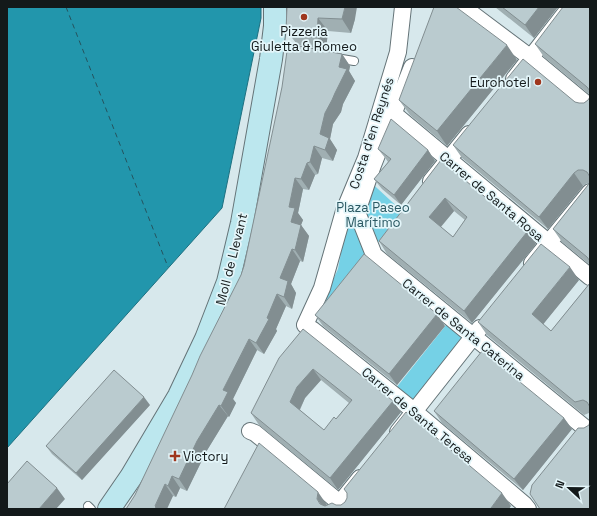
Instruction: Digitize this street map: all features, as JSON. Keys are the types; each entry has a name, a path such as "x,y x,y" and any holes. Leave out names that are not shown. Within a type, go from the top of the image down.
{"street":[{"name":"Moll de Llevant","path":"96,508 131,477 179,396 206,340 225,289 242,223 275,47 275,7"},
{"name":"Costa d'en Reynés","path":"300,326 322,288 344,211 366,158 398,52 404,7"},
{"path":"463,7 531,58 590,107"},
{"path":"507,88 570,7"},
{"path":"394,114 416,56"},
{"name":"Carrer de Santa Rosa","path":"394,114 590,277"},
{"name":"Carrer de Santa Caterina","path":"394,114 373,165 357,212 379,249 473,336 585,430"},
{"path":"421,195 478,123"},
{"path":"524,274 590,192"},
{"path":"389,442 488,318"},
{"name":"Carrer de Santa Teresa","path":"300,326 313,330 527,503"},
{"path":"250,431 255,433 340,507 369,466"}],"lane":[{"path":"324,56 354,61"}],"green space":[{"name":"Plaza Paseo Marítimo","path":"365,177 403,212 316,317 338,269 346,226"},
{"path":"450,320 464,336 411,409 396,388"}],"shaded area":[{"path":"7,7 261,7 261,18 222,208 7,448"}],"building":[{"path":"287,7 345,7 342,19 318,18 317,37 286,30"},
{"path":"434,7 456,7 507,45 437,131 399,100"},
{"path":"502,7 539,7 525,25"},
{"path":"563,7 590,7 590,91 535,44"},
{"path":"288,44 342,54 339,67 347,69 325,113 320,134 329,138 325,150 314,146 310,162 307,163 301,179 295,178 289,207 295,208 291,222 301,225 295,250 292,249 280,278 288,281 284,297 277,294 267,318 269,319 256,343 249,339 223,390 228,392 221,406 219,405 197,441 179,479 172,476 168,486 165,484 155,509 126,509 135,495 200,356 241,275 282,87"},
{"path":"523,59 575,102 584,103 590,97 590,177 587,172 583,170 578,170 574,173 539,217 453,145"},
{"path":"391,119 428,150 394,195 374,179 391,159 378,149"},
{"path":"441,160 527,232 464,311 379,241","holes":["445,198 467,217 453,237 429,217"]},
{"path":"590,182 590,261 553,229"},
{"path":"541,244 570,267 532,314 551,331 590,283 590,407 587,402 583,400 575,402 478,322"},
{"path":"364,254 437,314 389,374 315,315"},
{"path":"303,329 393,401 330,478 251,413 279,358","holes":["313,369 352,400 336,419 334,417 324,430 290,402 297,387"]},
{"path":"482,351 564,418 514,479 434,411"},
{"path":"114,370 144,397 76,473 46,446"},
{"path":"406,412 502,493 491,508 512,509 224,509 259,443 318,492 317,499 320,504 325,506 332,503 341,505 347,498 347,493 344,489"},
{"path":"590,421 590,509 540,509 530,494 532,485 578,428 584,428 589,425"},
{"path":"27,461 57,488 39,509 7,509 7,484"}],"ferry route":[{"path":"66,7 168,267"}],"place":[{"name":"Pizzeria Giuletta & Romeo","path":"304,17"},
{"name":"Eurohotel","path":"538,82"},
{"name":"Victory","path":"175,456"}]}
